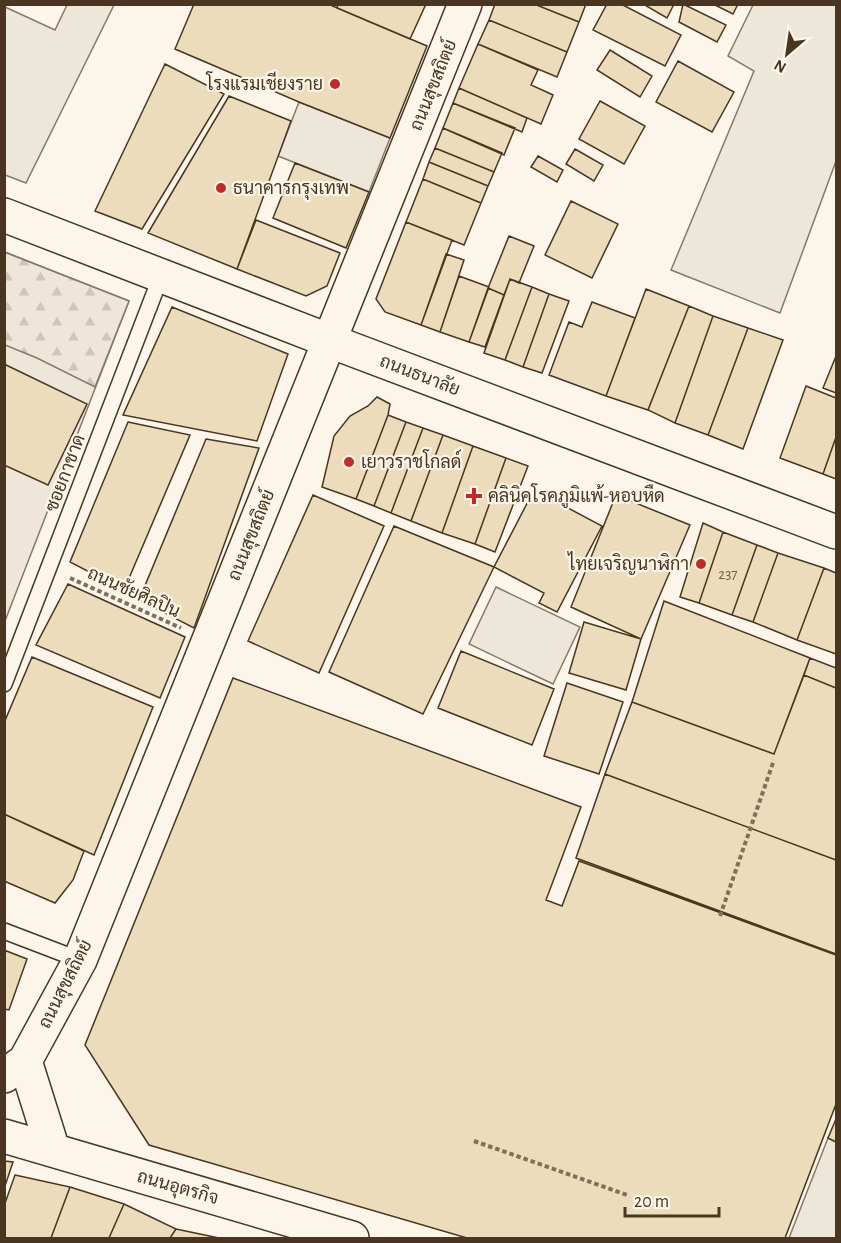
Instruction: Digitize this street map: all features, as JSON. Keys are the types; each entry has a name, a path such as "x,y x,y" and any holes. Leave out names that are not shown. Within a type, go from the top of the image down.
{"street":[{"name":"ถนนสุขสถิตย์","path":"53,1150 15,1068 80,960 465,4"},
{"name":"ถนนธนาลัย","path":"4,215 330,341 837,532"},
{"name":"ถนนอุตรกิจ","path":"4,1136 318,1234 352,1239"}],"lane":[{"name":"ซอยกาชาด","path":"4,684 161,276"},
{"path":"4,931 80,960"}],"path":[{"name":"ถนนชัยศิลปิน","path":"49,568 183,629 210,638"},
{"path":"720,916 774,760"},
{"path":"474,1141 627,1195"}],"green space":[{"path":"4,252 129,301 95,387 5,345"},
{"path":"5,252 129,301 5,621"}],"shaded area":[{"path":"67,5 114,5 26,183 5,175 5,7 55,30"},
{"path":"753,5 836,5 836,161 780,313 671,270 754,71 728,56"},
{"path":"299,102 390,138 369,192 278,156"},
{"path":"496,587 580,627 553,684 469,644"},
{"path":"828,1138 836,1142 836,1238 789,1238"}],"building":[{"name":"โรงแรมเชียงราย","path":"194,4 328,4 427,46 390,138 175,49"},
{"path":"338,4 426,4 410,39 337,8"},
{"path":"495,4 534,4 579,22 567,52 489,20"},
{"path":"534,4 586,4 579,22"},
{"path":"607,4 621,4 681,35 665,66 593,30"},
{"path":"643,4 674,4 667,18"},
{"path":"683,4 726,25 717,42 679,22"},
{"path":"713,4 738,4 733,14"},
{"path":"489,20 567,52 557,77 478,44"},
{"path":"478,44 538,70 531,85 553,95 541,124 459,88"},
{"path":"610,50 652,76 640,97 597,70"},
{"path":"678,61 734,92 712,132 656,102"},
{"path":"165,64 224,94 142,229 95,211"},
{"path":"459,88 527,118 522,132 453,103"},
{"name":"ธนาคารกรุงเทพ","path":"229,96 291,121 237,269 148,233"},
{"path":"600,101 645,126 624,164 579,139"},
{"path":"453,103 515,128 504,155 443,128"},
{"path":"443,128 502,153 494,172 435,148"},
{"path":"435,148 494,172 488,186 429,162"},
{"path":"575,149 603,165 594,181 566,164"},
{"path":"538,156 563,170 557,182 531,167"},
{"path":"429,162 488,186 481,203 423,179"},
{"path":"295,163 369,192 346,248 273,218"},
{"path":"423,179 481,203 464,245 406,222"},
{"path":"571,201 618,224 592,278 545,255"},
{"path":"256,220 340,253 327,286 306,296 237,269"},
{"path":"406,222 452,240 421,325 385,312 376,299"},
{"path":"509,236 534,246 519,283 510,279 504,295 488,288"},
{"path":"446,254 464,260 440,332 421,325"},
{"path":"459,276 489,287 469,342 440,332"},
{"path":"510,279 532,287 505,360 484,353"},
{"path":"532,287 549,294 523,367 505,360"},
{"path":"488,288 504,295 485,347 469,342"},
{"path":"646,289 689,306 648,410 606,396"},
{"path":"549,294 569,301 542,373 523,367"},
{"path":"592,302 635,318 606,396 549,375 569,322 582,327"},
{"path":"689,306 713,316 675,423 648,410"},
{"path":"172,307 288,354 257,441 123,415"},
{"path":"713,316 748,328 708,435 675,423"},
{"path":"748,328 783,340 743,449 708,435"},
{"path":"836,356 836,393 823,388"},
{"path":"4,364 87,404 48,485 4,465"},
{"path":"806,386 836,398 836,437 823,474 780,458"},
{"name":"เยาวราชโกลด์","path":"377,397 390,404 388,415 356,499 322,487 334,436 350,416 368,406"},
{"path":"388,415 406,422 374,506 356,499"},
{"path":"128,422 190,435 124,590 70,562"},
{"path":"406,422 423,428 391,513 374,506"},
{"path":"423,428 443,435 411,521 391,513"},
{"path":"443,435 473,446 442,533 411,521"},
{"path":"836,437 836,479 823,474"},
{"path":"206,439 259,448 194,628 139,600"},
{"name":"คลินิคโรคภูมิแพ้-หอบหืด","path":"473,446 506,458 475,544 442,533"},
{"path":"506,458 528,466 495,552 475,544"},
{"path":"534,490 602,526 557,612 539,603 544,593 494,567"},
{"path":"313,495 384,526 319,673 248,641"},
{"path":"616,495 690,525 641,639 571,607"},
{"name":"ไทยเจริญนาฬิกา","path":"703,523 723,532 699,603 680,597"},
{"path":"394,526 494,567 423,714 329,672"},
{"path":"723,532 757,545 732,615 699,603"},
{"path":"757,545 778,553 753,622 732,615"},
{"path":"778,553 824,568 797,640 753,622"},
{"path":"824,568 836,573 836,654 797,640"},
{"path":"68,584 185,637 160,698 36,645"},
{"path":"664,601 810,658 774,754 632,702"},
{"path":"584,622 641,639 626,690 569,673"},
{"path":"461,651 554,689 532,745 438,708"},
{"path":"32,657 153,707 94,855 4,814 4,723"},
{"path":"810,658 836,668 836,688 804,675"},
{"path":"804,675 836,688 836,860 605,774 632,702 774,754"},
{"path":"233,678 581,807 546,900 562,906 579,861 836,955 836,1104 785,1238 467,1238 149,1145 85,1045"},
{"path":"567,683 623,702 599,774 544,756"},
{"path":"605,774 836,860 836,954 576,858"},
{"path":"4,814 84,851 73,880 55,903 4,881"},
{"path":"4,950 27,959 9,1010 4,1009"},
{"path":"836,1119 836,1142 828,1138"},
{"path":"4,1161 13,1162 4,1189"},
{"path":"15,1175 70,1187 51,1238 4,1238 4,1206"},
{"path":"70,1187 124,1204 109,1238 51,1238"},
{"path":"124,1204 176,1229 170,1238 109,1238"},
{"path":"176,1229 219,1238 170,1238"}],"place":[{"name":"โรงแรมเชียงราย","path":"335,84"},
{"name":"ธนาคารกรุงเทพ","path":"221,188"},
{"name":"เยาวราชโกลด์","path":"349,462"},
{"name":"คลินิคโรคภูมิแพ้-หอบหืด","path":"474,496"},
{"name":"ไทยเจริญนาฬิกา","path":"701,564"}]}
